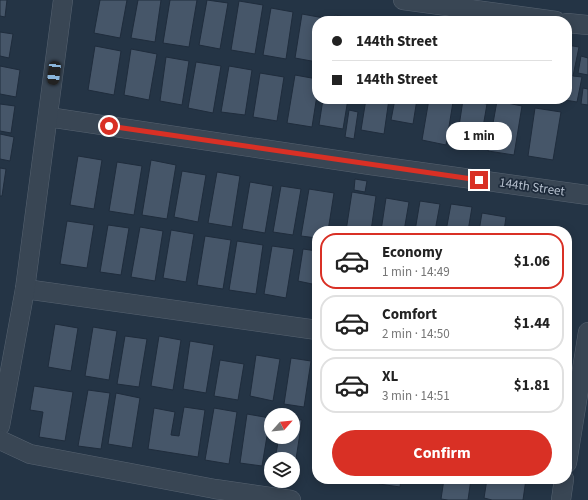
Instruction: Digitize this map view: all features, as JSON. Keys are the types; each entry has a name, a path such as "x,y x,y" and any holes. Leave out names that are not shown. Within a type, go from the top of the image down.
{"street":[{"path":"0,426 25,289 63,0"},
{"path":"403,0 520,16"},
{"path":"572,24 588,26"},
{"name":"144th Street","path":"48,117 370,165 588,195"},
{"path":"25,289 312,329"},
{"path":"572,394 574,367 588,332"},
{"path":"0,440 30,454 215,495 291,500"},
{"path":"561,500 563,484"}],"building":[{"path":"0,0 7,0 5,17 0,16"},
{"path":"100,0 127,0 120,38 94,33"},
{"path":"138,0 161,0 155,42 131,38"},
{"path":"170,0 197,0 189,47 163,43"},
{"path":"207,0 228,3 220,49 199,45"},
{"path":"239,1 263,5 255,54 231,50"},
{"path":"271,8 293,12 286,59 263,55"},
{"path":"302,14 313,16 312,61 295,58"},
{"path":"0,32 13,34 9,58 0,56"},
{"path":"95,46 121,51 114,95 88,90"},
{"path":"572,46 579,47 573,76 582,77 577,102 572,101"},
{"path":"131,49 157,54 149,100 124,95"},
{"path":"581,56 588,58 588,75 578,73"},
{"path":"166,57 189,61 182,105 160,101"},
{"path":"196,62 221,66 213,113 188,108"},
{"path":"0,66 20,70 16,97 0,94"},
{"path":"229,66 252,70 245,115 221,112"},
{"path":"260,73 284,77 277,121 253,117"},
{"path":"295,75 312,78 312,104 316,104 312,127 287,123"},
{"path":"583,88 588,89 588,105 581,104"},
{"path":"0,104 15,106 11,133 0,131"},
{"path":"322,104 347,104 343,129 319,125"},
{"path":"365,104 388,104 384,134 361,130"},
{"path":"394,104 416,104 413,124 391,120"},
{"path":"428,104 453,104 446,145 422,140"},
{"path":"462,104 487,104 479,150 456,146"},
{"path":"496,104 512,104 522,106 514,155 488,151"},
{"path":"535,108 561,112 553,160 528,156"},
{"path":"349,110 358,112 354,139 345,137"},
{"path":"0,134 14,137 10,161 0,159"},
{"path":"78,156 102,160 94,209 70,205"},
{"path":"151,160 176,165 167,219 142,215"},
{"path":"117,162 142,166 134,215 109,211"},
{"path":"0,168 6,169 2,196 0,196"},
{"path":"182,171 206,175 198,222 174,217"},
{"path":"217,172 240,176 232,227 208,223"},
{"path":"355,179 367,181 365,192 354,190"},
{"path":"250,182 273,186 265,233 242,229"},
{"path":"281,186 301,189 293,235 273,232"},
{"path":"309,189 334,193 329,226 312,226 312,237 301,236"},
{"path":"352,192 376,196 372,226 347,226"},
{"path":"386,198 409,202 405,226 382,226"},
{"path":"420,201 440,204 436,226 416,226"},
{"path":"451,204 472,207 469,226 447,226"},
{"path":"482,213 506,217 505,226 480,226"},
{"path":"67,221 94,225 87,268 60,264"},
{"path":"108,225 129,228 121,275 100,272"},
{"path":"140,227 163,231 155,281 131,277"},
{"path":"171,230 194,234 186,282 163,278"},
{"path":"205,236 231,240 223,289 197,285"},
{"path":"237,241 263,245 256,294 229,290"},
{"path":"272,246 294,249 286,298 264,294"},
{"path":"303,249 312,250 312,284 298,281"},
{"path":"55,324 78,328 71,371 48,367"},
{"path":"93,327 117,331 109,380 85,376"},
{"path":"125,336 147,339 139,387 117,384"},
{"path":"159,336 181,340 173,390 151,386"},
{"path":"190,341 214,345 206,393 183,389"},
{"path":"256,355 280,359 273,401 250,396"},
{"path":"291,358 311,361 304,407 284,404"},
{"path":"220,360 244,364 238,400 214,396"},
{"path":"34,386 73,392 65,441 39,437 43,412 30,410"},
{"path":"88,390 110,393 101,449 78,446"},
{"path":"116,393 140,398 132,448 108,444"},
{"path":"184,407 205,410 198,457 148,449 154,408 175,412 171,435 179,436"},
{"path":"214,408 237,412 229,464 205,460"},
{"path":"247,414 264,417 264,444 266,444 262,466 240,463"},
{"path":"300,420 302,420 300,433"},
{"path":"278,444 298,444 297,452 276,452"},
{"path":"379,484 400,484 400,487"},
{"path":"443,484 470,484 468,500 441,499"},
{"path":"486,484 525,484 523,500 492,500 484,498"}],"route":[{"path":"109,126 479,180"}]}
